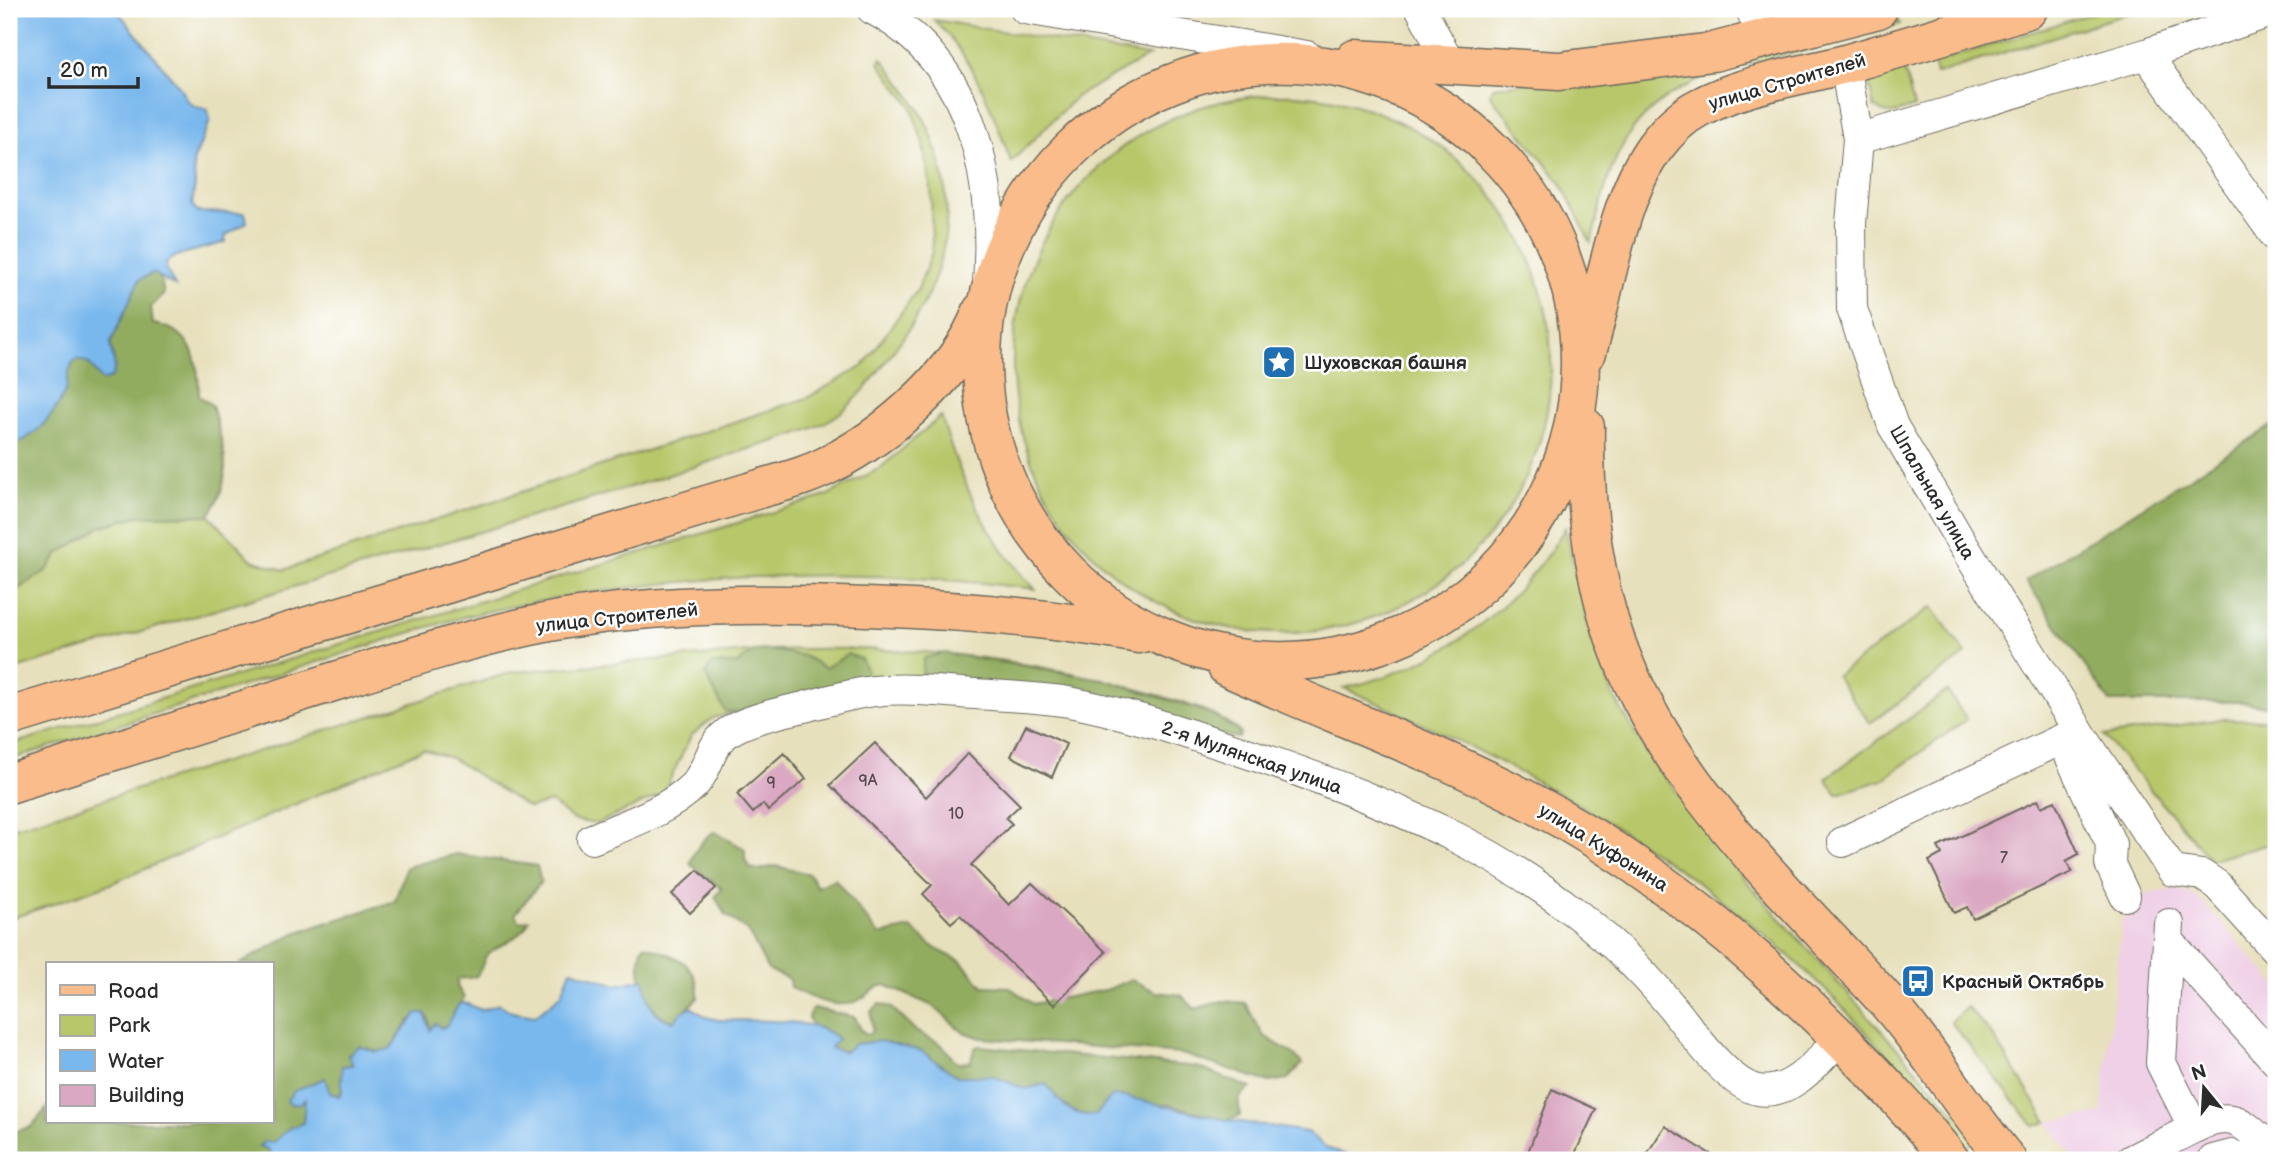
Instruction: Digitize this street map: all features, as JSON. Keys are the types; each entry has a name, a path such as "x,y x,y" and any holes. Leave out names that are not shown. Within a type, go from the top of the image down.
{"main road":[{"path":"9,717 759,489 831,464 883,430 937,381 958,355 976,326 1009,237 1033,196 1075,146 1132,101 1202,71 1275,57 1559,71 1713,52 1757,24 1878,9"},
{"name":"улица Строителей","path":"1585,370 1633,191 1646,163 1668,132 1699,107 1724,97 2028,9"},
{"path":"1315,57 1382,79 1415,97 1482,144 1510,172 1543,222 1564,269 1575,306 1585,370 1585,482 1595,557 1615,638 1649,709 1693,781 1720,816 1838,952 1890,1006 2007,1160"},
{"path":"987,296 983,356 987,410 1007,482 1033,528 1068,572 1111,609 1172,642 1247,659 1282,663 1316,661 1376,647 1430,621 1484,580 1531,524 1558,475 1576,425 1585,370"},
{"name":"улица Строителей","path":"9,784 392,663 523,628 611,613 700,606 794,604 898,608 1037,618 1172,642"},
{"name":"улица Куфонина","path":"1172,642 1393,737 1566,821 1686,900 1722,928 1840,1038 1929,1133 1950,1160"}],"street":[{"path":"872,9 896,23 931,54 955,90 970,121 982,158 990,211 987,296"},
{"path":"1025,9 1315,57"},
{"path":"1421,9 1450,64"},
{"path":"1858,139 2146,54 2276,10"},
{"path":"2146,54 2276,237"},
{"name":"Шпальная улица","path":"1845,64 1858,139 1851,224 1852,309 1893,426 2075,736"},
{"name":"2-я Мулянская улица","path":"592,839 670,802 691,788 699,778 715,744 727,733 753,720 858,694 890,690 1069,702 1172,728 1348,789 1417,819 1490,857 1566,906 1636,964 1696,1038 1732,1076 1747,1087 1761,1091 1787,1085 1815,1064 1840,1038"},
{"path":"1843,842 2075,736"},
{"path":"2075,736 2111,844 2110,864 2125,896"},
{"path":"2075,736 2173,872 2202,875 2271,934"},
{"path":"2194,1128 2161,1063 2169,932 2276,1061"},
{"path":"2131,1160 2220,1117 2233,1118 2276,1153"},
{"path":"2213,1160 2232,1155 2245,1160"}],"shaded area":[{"path":"2175,889 2198,897 2276,984 2276,1160 2075,1160 2047,1122 2101,1113 2122,921 2142,895"}],"green space":[{"path":"2106,9 2142,9 1936,74 1933,63"},
{"path":"934,20 1149,56 1077,96 1011,162 981,86 960,51"},
{"path":"1898,20 1900,24 1730,69 1682,88 1660,102 1641,119 1625,141 1613,165 1591,243 1561,183 1489,94 1494,87 1823,40"},
{"path":"882,58 918,109 939,157 947,215 944,243 938,270 913,323 868,385 836,416 795,435 624,489 9,671 9,595 47,570 58,554 102,526 138,516 209,515 252,560 284,570 807,398 863,366 918,289 932,252 931,189 922,140 911,106 879,63"},
{"path":"1902,61 1914,107 1893,113 1879,110 1874,107 1869,83 1876,70"},
{"path":"1282,95 1334,100 1385,116 1431,141 1453,156 1472,174 1490,193 1505,215 1530,261 1546,312 1551,364 1546,416 1530,467 1505,513 1490,535 1472,554 1453,572 1431,587 1385,612 1334,628 1282,633 1230,628 1179,612 1133,587 1111,572 1092,554 1074,535 1059,513 1034,467 1018,416 1013,364 1018,312 1034,261 1059,215 1074,193 1092,174 1111,156 1133,141 1179,116 1230,100"},
{"path":"153,273 160,277 164,294 151,307 153,324 177,332 185,340 195,359 199,396 212,405 225,462 225,474 217,501 209,515 138,516 102,526 58,554 47,570 9,595 9,447 34,433 54,411 66,389 70,368 77,358 89,363 102,381 115,367 110,344 139,280"},
{"path":"941,416 957,464 989,530 1035,589 901,577 766,577 632,587 565,597 475,614 428,627 9,760 9,745 826,496 879,469"},
{"path":"2276,423 2276,708 2243,702 2110,702 2026,581"},
{"path":"1565,528 1590,634 1613,695 1644,749 1734,867 1978,1138 1967,1148 1821,986 1746,920 1693,879 1583,807 1526,775 1344,688 1411,666 1471,631 1523,585 1546,558"},
{"path":"1932,607 1966,654 1870,723 1836,676"},
{"path":"867,649 914,652 1056,670 1184,703 1208,712 1240,732 843,683 713,718 691,736 663,794 596,824 574,820 550,802 529,808 451,758 423,749 110,884 9,919 9,829 512,672 772,650"},
{"path":"772,650 804,656 825,668 848,654 861,659 867,671 864,677 736,712 725,711 705,674 712,664 737,664 754,651"},
{"path":"945,653 1103,679 1210,713 1240,732 1239,738 931,683 922,672 924,658"},
{"path":"1947,691 1967,719 1882,780 1837,794 1826,778"},
{"path":"2222,719 2276,720 2276,842 2211,860 2104,736"},
{"path":"715,832 745,849 745,860 750,868 759,870 775,866 809,874 817,887 835,879 879,935 911,928 936,949 961,961 983,986 1009,987 1033,1004 1109,989 1131,979 1156,992 1181,995 1195,1009 1222,1001 1245,1003 1263,1035 1295,1055 1302,1064 1288,1079 1268,1082 1182,1054 982,1038 963,1032 933,1006 885,985 853,1003 834,1004 815,999 790,987 789,979 768,970 748,931 726,915 715,897 722,889 690,864 699,845"},
{"path":"456,854 537,866 541,882 515,914 519,922 529,920 526,926 517,936 487,955 475,977 458,979 457,986 464,998 446,1026 430,1030 428,1017 410,1020 390,1049 377,1052 368,1048 348,1055 353,1065 341,1078 343,1087 339,1096 330,1093 321,1080 302,1088 305,1098 303,1123 289,1128 273,1143 260,1146 268,1149 274,1160 9,1160 9,1133 31,1127 46,1109 46,1124 273,1124 273,962 244,962 295,933 395,901 406,867"},
{"path":"644,945 674,957 689,968 694,976 698,998 674,1021 664,1018 656,1011 644,990 640,965"},
{"path":"879,1004 891,1007 917,1032 941,1044 957,1063 970,1062 975,1048 979,1046 1197,1067 1251,1088 1240,1099 1240,1116 1227,1120 1170,1105 1105,1103 1096,1115 1080,1114 1067,1107 1046,1084 1025,1089 993,1076 957,1076 921,1051 880,1041 839,1052 829,1048 824,1029 813,1026 808,1018 813,1008 855,1017 861,1030 867,1034 872,1031 871,1012"},
{"path":"1967,1007 1994,1037 2047,1122 2034,1126 1951,1022"}],"water":[{"path":"9,9 116,9 188,101 207,109 210,121 193,162 195,184 192,205 198,212 245,213 247,222 225,236 226,242 167,261 166,269 175,286 153,273 139,280 110,344 115,367 111,378 102,381 89,363 77,359 70,369 64,394 48,419 34,433 9,447"},
{"path":"571,970 617,985 644,979 652,1007 660,1016 674,1021 691,1007 706,1017 718,1020 781,1021 814,1026 838,1039 830,1048 844,1052 855,1044 880,1041 921,1051 957,1076 993,1076 1025,1089 1046,1084 1061,1103 1080,1114 1096,1115 1112,1096 1126,1097 1227,1120 1307,1132 1327,1148 1360,1160 274,1160 268,1149 259,1146 266,1141 273,1143 289,1128 303,1123 305,1099 299,1104 290,1104 287,1100 294,1091 325,1078 330,1093 339,1096 342,1092 342,1066 353,1065 348,1055 359,1046 376,1052 390,1049 417,1013 425,1013 430,1030 435,1023 441,1028 446,1026 459,1004 465,1003 481,1010 499,1004 512,1012 535,1016 561,995"}],"building":[{"path":"1026,725 1066,744 1052,777 1011,756"},
{"path":"875,743 926,797 968,753 1020,805 1006,818 1012,824 971,865 1009,905 1032,883 1106,952 1054,1005 960,915 951,923 923,894 932,885 830,785"},
{"path":"784,753 806,779 768,811 763,804 753,813 737,794"},
{"path":"2038,800 2041,807 2055,801 2079,854 2066,861 2072,872 1973,919 1967,907 1954,913 1929,861 1942,854 1938,847"},
{"path":"698,870 716,888 690,913 672,894"},
{"path":"1552,1089 1596,1109 1572,1160 1525,1160"},
{"path":"1665,1126 1720,1160 1643,1160"}],"place":[{"name":"Шуховская башня","path":"1279,362"},
{"name":"Красный Октябрь","path":"1918,981"}]}
